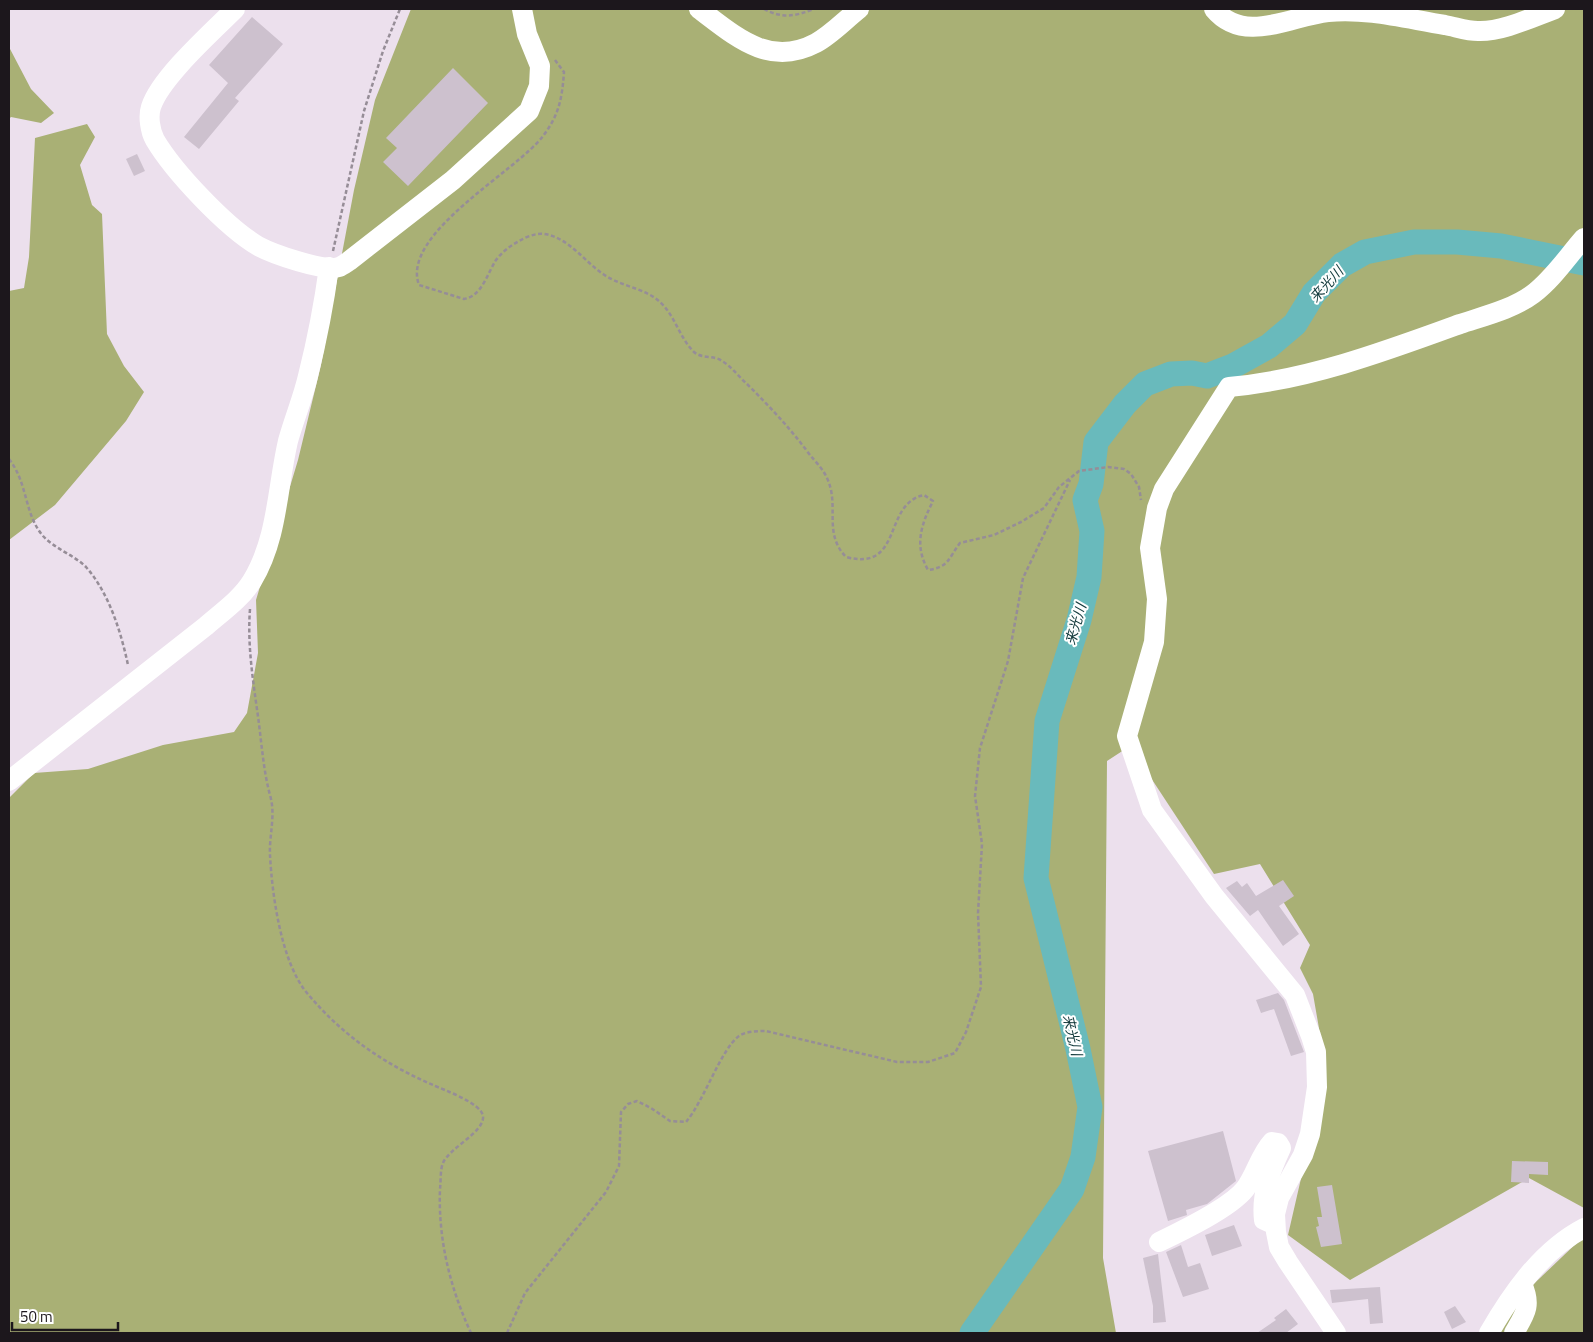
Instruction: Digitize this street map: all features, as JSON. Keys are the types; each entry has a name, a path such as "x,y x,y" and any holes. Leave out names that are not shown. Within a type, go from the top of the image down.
{"street":[{"path":"235,9 163,85 151,106 150,120 154,139 208,203 258,246 297,261 329,267 338,267 349,261 411,213 453,180 528,111 539,86 540,66 533,49 522,9"},
{"path":"699,9 746,43 771,52 796,52 818,42 858,9"},
{"path":"1214,9 1219,15 1237,24 1260,28 1328,12 1371,12 1480,31 1519,23 1555,9"},
{"path":"1336,1333 1279,1247 1275,1224 1275,1214 1279,1198 1303,1155 1310,1134 1317,1087 1316,1052 1295,995 1214,896 1152,810 1127,736 1154,642 1157,599 1150,548 1157,508 1164,489 1229,387 1266,384 1391,349 1508,307 1531,296 1548,280 1584,238"},
{"path":"9,781 206,626 233,603 252,580 267,547 274,525 288,442 308,377 329,267"},
{"path":"1159,1242 1182,1232 1238,1197 1260,1164 1265,1150 1272,1142 1278,1143 1281,1148 1263,1193 1262,1208 1264,1220 1275,1224"},
{"path":"1489,1333 1522,1284 1551,1251 1584,1228"},
{"path":"1514,1333 1527,1308 1527,1295 1522,1284"}],"path":[{"path":"329,267 364,111 383,51 400,9"},
{"path":"764,9 772,13 790,16 814,9"},
{"path":"533,49 559,63 564,72 558,115 542,138 471,198 428,243 416,264 415,274 419,284 464,299 471,298 480,288 496,259 507,248 527,236 544,234 556,238 573,248 603,275 619,284 649,294 662,304 683,340 693,351 698,355 721,360 783,419 826,475 833,500 832,525 836,547 846,558 866,560 880,554 903,508 916,496 924,495 933,501 921,525 920,538 923,562 928,570 941,568 948,563 960,543 994,535 1044,508 1058,487 1070,480 1079,471 1117,468 1131,474 1139,487 1141,504"},
{"path":"9,460 24,484 30,513 42,535 86,567 105,597 125,650"},
{"path":"506,1333 525,1294 606,1192 619,1166 621,1112 628,1104 637,1101 670,1121 686,1122 695,1112 725,1054 739,1036 753,1032 766,1031 897,1062 928,1062 955,1053 966,1032 981,987 978,913 982,844 975,796 980,748 1008,661 1023,578 1070,480"},
{"path":"250,608 251,667 271,802 270,854 275,910 296,978 307,994 371,1054 403,1073 464,1099 480,1110 483,1116 481,1124 469,1137 449,1153 442,1164 440,1192 439,1216 445,1255 456,1300 471,1333"}],"green space":[{"path":"411,9 1584,9 1584,1208 1529,1178 1350,1280 1288,1235 1323,1083 1320,1034 1313,994 1300,968 1310,945 1260,864 1214,874 1130,746 1107,761 1103,1258 1116,1333 9,1333 9,798 34,773 88,769 163,745 234,732 247,713 258,653 256,600 298,460 321,365 354,190 375,100"},
{"path":"9,47 31,89 54,113 41,123 11,117 9,119"},
{"path":"87,124 95,137 80,165 92,205 102,214 107,334 124,366 144,392 126,421 55,505 9,540 9,291 24,288 29,257 35,138"},
{"path":"1584,1236 1584,1333 1490,1333 1496,1320"}],"building":[{"path":"252,17 283,44 235,98 239,101 199,149 184,137 228,83 209,65"},
{"path":"453,68 488,103 408,186 383,162 397,148 386,138"},
{"path":"137,154 145,171 134,176 126,159"},
{"path":"1283,880 1294,896 1279,906 1299,934 1283,946 1258,910 1250,916 1226,888 1237,881 1242,887 1247,883 1256,896"},
{"path":"1278,993 1284,1000 1304,1052 1291,1056 1274,1009 1261,1013 1256,1000"},
{"path":"1223,1131 1236,1181 1207,1204 1186,1210 1187,1215 1168,1221 1148,1151"},
{"path":"1512,1161 1548,1162 1548,1175 1529,1174 1529,1183 1511,1182"},
{"path":"1332,1185 1342,1244 1321,1247 1316,1227 1319,1226 1317,1217 1322,1217 1317,1187"},
{"path":"1234,1225 1242,1246 1212,1256 1205,1235"},
{"path":"1181,1245 1188,1267 1200,1263 1209,1289 1183,1297 1166,1252"},
{"path":"1158,1254 1166,1322 1153,1323 1153,1306 1143,1258"},
{"path":"1380,1287 1383,1323 1370,1324 1368,1299 1332,1303 1330,1290"},
{"path":"1455,1306 1466,1322 1452,1329 1444,1312"},
{"path":"1286,1309 1298,1324 1286,1333 1257,1333 1276,1320 1274,1318"}],"waterway":[{"name":"来光川","path":"972,1333 1072,1189 1083,1157 1090,1107 1078,1049 1036,878 1047,721 1079,620 1089,577 1092,531 1085,500 1091,484 1096,442 1125,404 1145,384 1171,374 1192,373 1207,376 1233,366 1269,346 1295,324 1314,293 1342,265 1365,252 1414,242 1457,242 1501,246 1584,263"}]}
